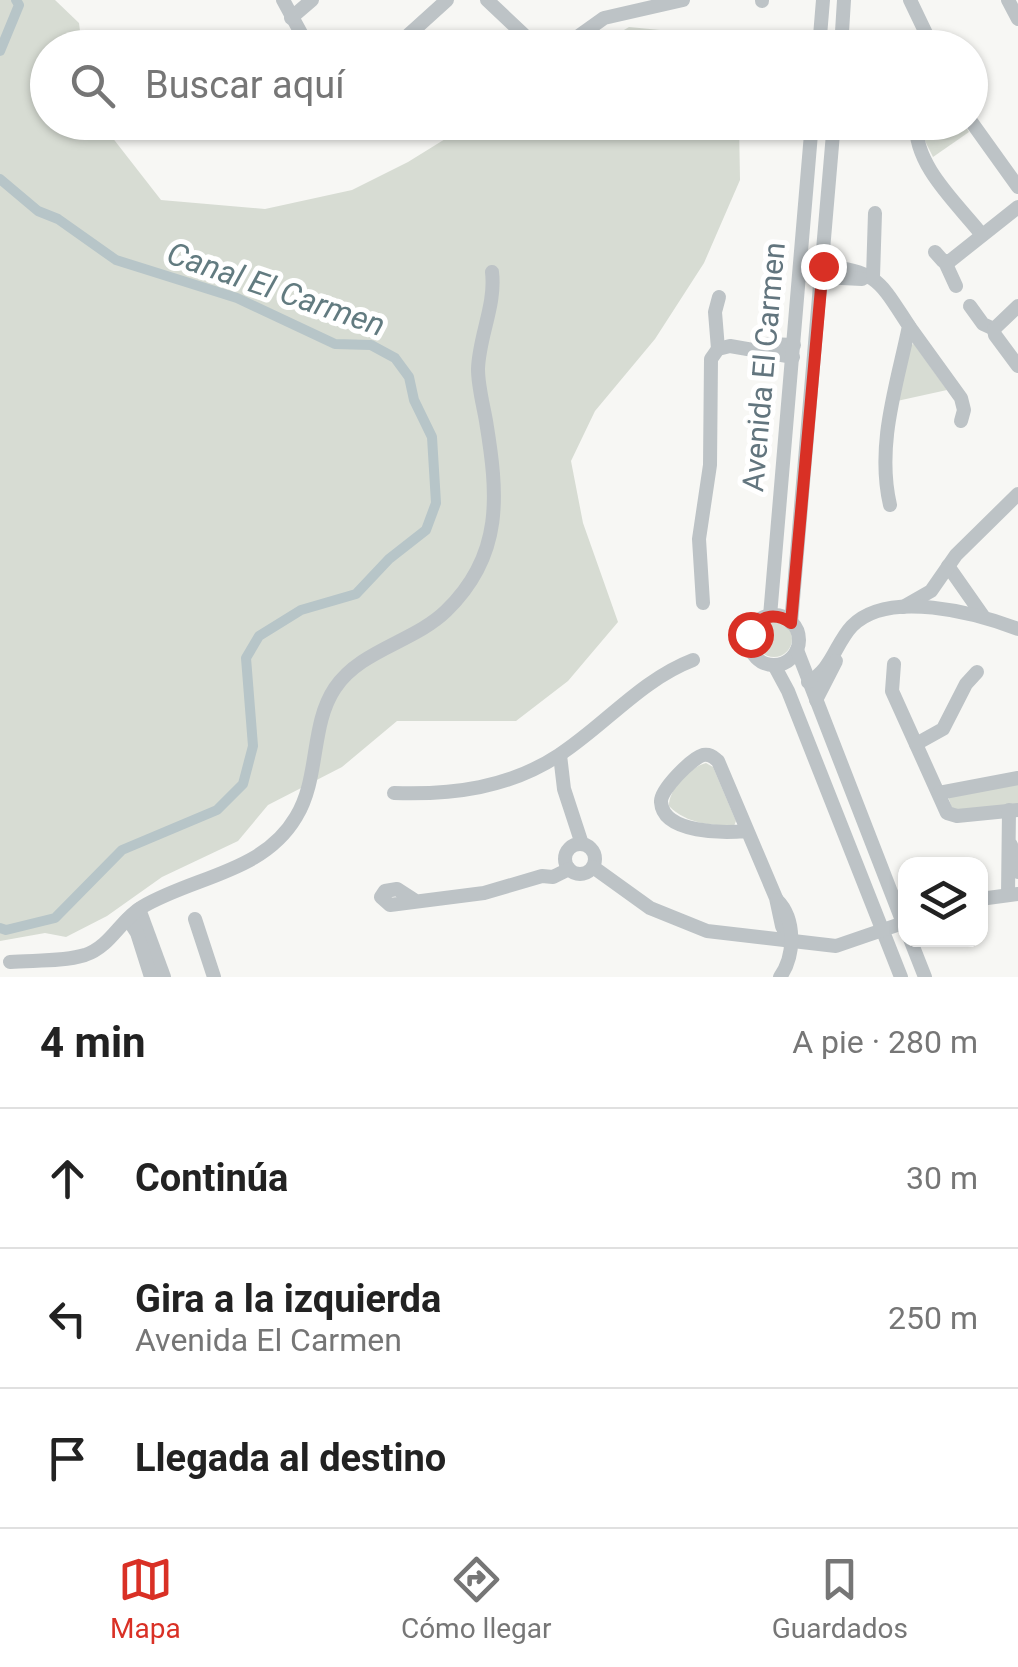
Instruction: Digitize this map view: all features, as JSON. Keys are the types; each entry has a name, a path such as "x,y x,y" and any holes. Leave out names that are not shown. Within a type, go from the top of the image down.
{"street":[{"path":"284,0 298,30"},
{"path":"291,18 312,0"},
{"path":"414,30 447,0"},
{"path":"487,0 519,30"},
{"path":"605,0 619,14"},
{"path":"587,30 604,18 684,0"},
{"path":"820,30 822,0"},
{"path":"842,30 844,0"},
{"path":"910,0 924,28"},
{"path":"1008,0 1018,18"},
{"name":"Avenida El Carmen","path":"770,616 811,140"},
{"name":"Avenida El Carmen","path":"791,623 833,140"},
{"path":"916,140 924,160 982,235"},
{"path":"984,140 1018,187"},
{"path":"956,286 940,257 982,235 1018,207"},
{"path":"873,277 876,213"},
{"path":"823,272 860,271 873,277 960,398 964,410 961,421"},
{"path":"10,962 85,954 102,946 134,914 186,886 245,864 275,844 291,826 306,796 326,706 334,688 357,666 436,620 458,598 476,572 487,546 496,504 478,373 492,272"},
{"path":"703,603 699,539 711,449 709,369 718,349 714,312 719,297"},
{"path":"970,306 980,321 994,329 1018,366"},
{"path":"994,329 1018,306"},
{"path":"890,505 886,460 889,410 909,326"},
{"path":"718,349 758,349 768,344 793,351"},
{"path":"903,608 932,590 948,566 1018,494"},
{"path":"948,566 983,616"},
{"path":"808,682 820,674 848,631 862,618 881,609 983,616 1018,629"},
{"path":"1002,624 1018,612"},
{"path":"797,650 786,662 774,665 758,659 750,643 754,626 770,616 781,617 798,633 797,650 808,682 898,906"},
{"path":"816,700 834,670 836,650"},
{"path":"394,793 486,788 514,778 560,755 630,698 693,660"},
{"path":"894,664 892,691 946,810 953,816 1014,810 1007,870 1013,895 988,897"},
{"path":"774,665 788,691 901,977"},
{"path":"916,744 943,729 966,684 978,672"},
{"path":"560,755 564,789 582,844 595,854 593,868"},
{"path":"746,830 713,834 696,830 666,812 662,795 698,758 712,757 719,764 776,898 789,917 789,946 779,960 777,977"},
{"path":"939,793 1018,778"},
{"path":"567,865 569,848 582,844"},
{"path":"1010,844 1018,872"},
{"path":"567,865 581,874 593,868"},
{"path":"414,900 484,893 567,865"},
{"path":"593,868 640,902 687,925 789,946 836,946 898,926"},
{"path":"134,914 137,932 155,975"},
{"path":"195,919 214,977"},
{"path":"913,947 924,977"}],"shaded area":[{"path":"0,0 55,0 79,23 80,30 30,30 30,140 114,140 161,200 265,209 352,190 444,140 739,140 740,180 704,263 655,339 595,411 571,461 583,523 618,622 568,681 516,721 397,721 342,767 268,805 238,841 162,877 107,916 66,937 45,933 0,941"},
{"path":"924,140 957,140 933,157"},
{"path":"914,344 947,390 897,401 910,345"},
{"path":"774,621 787,626 792,639 787,652 774,657 761,652 756,639 761,626"},
{"path":"706,763 713,767 736,821 734,826 691,820 669,806 681,780"},
{"path":"1018,784 1018,804 953,812 948,796"}],"waterway":[{"name":"Canal El Carmen","path":"0,51 19,5 16,0"},
{"name":"Canal El Carmen","path":"0,179 38,211 58,219 116,260 237,298 335,344 371,345 395,358 409,377 414,400 432,437 436,503 426,530 389,559 356,594 301,610 259,636 246,658 253,746 243,784 217,810 122,850 55,918 6,930 0,928"}],"route":[{"path":"750,634 758,622 770,616 791,623 823,266"}]}
